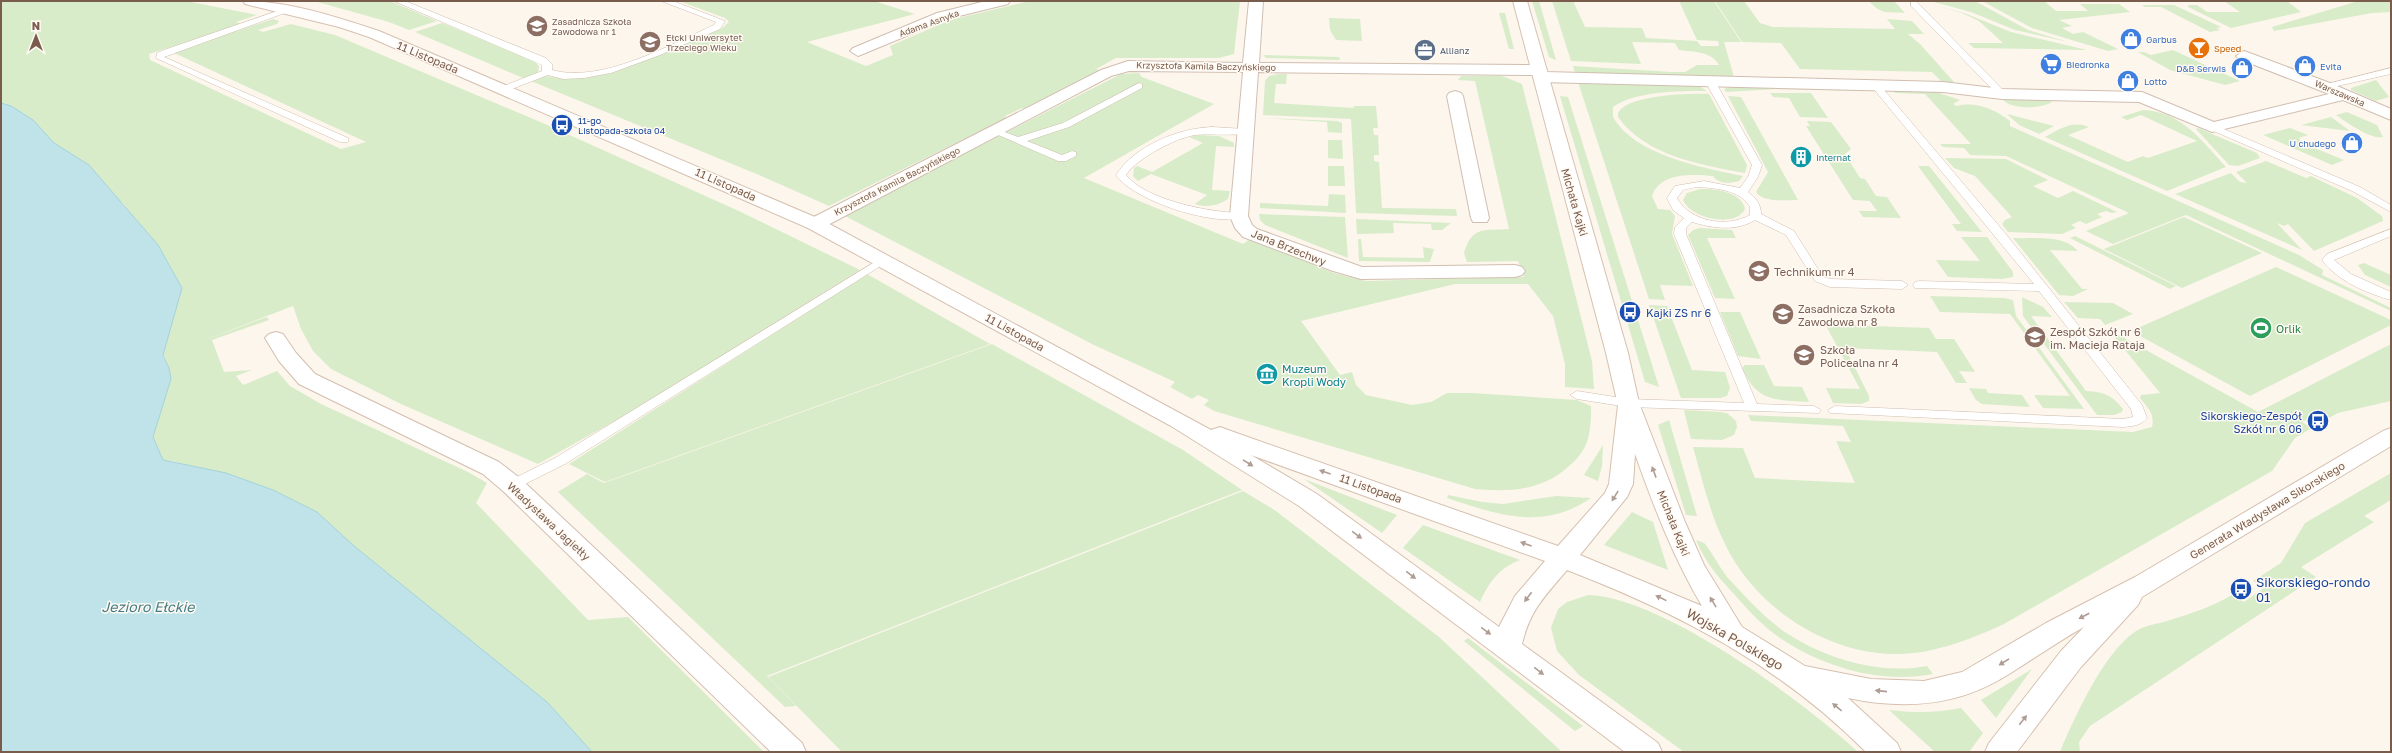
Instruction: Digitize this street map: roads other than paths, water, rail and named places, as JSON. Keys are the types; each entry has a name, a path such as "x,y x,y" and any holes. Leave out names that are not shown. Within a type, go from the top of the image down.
{"street":[{"name":"11 Listopada","path":"250,1 289,10 374,34 815,224 1179,421 1308,500 1508,647"},
{"name":"Adama Asnyka","path":"858,51 942,16 1003,1"},
{"path":"1239,216 1256,1"},
{"name":"Michała Kajki","path":"1520,1 1617,353 1628,403 1672,522 1692,567 1733,636"},
{"name":"Warszawska","path":"2244,56 2324,86 2391,115"},
{"name":"Krzysztofa Kamila Baczyńskiego","path":"815,224 1121,67 1135,66 1250,67 1540,74 1710,81 1954,88 2002,94 2142,97 2212,127"},
{"path":"2212,127 2344,95"},
{"path":"1455,96 1480,218"},
{"name":"Jana Brzechwy","path":"1239,216 1244,228 1250,233 1340,267 1361,273 1515,271"},
{"name":"Władysława Jagiełły","path":"276,338 287,356 307,379 491,468 512,485 791,752"},
{"name":"Michała Kajki","path":"1508,647 1513,626 1524,602 1615,497 1621,484 1628,403"},
{"name":"11 Listopada","path":"1179,421 1563,558"},
{"name":"Generała Władysława Sikorskiego","path":"1797,674 1857,689 1894,693 1924,693 1950,688 1972,680 2056,630 2143,584 2391,436"},
{"name":"Wojska Polskiego","path":"1563,558 1657,596 1733,636 1797,674 1846,714 1886,752"},
{"name":"Generała Władysława Sikorskiego","path":"2000,752 2071,659 2143,584"},
{"path":"1508,647 1646,752"}],"lane":[{"path":"398,1 543,60 547,64 547,72"},
{"path":"504,89 547,72 569,76 610,71 717,28 720,24 721,21 665,1"},
{"path":"1914,4 2002,94"},
{"path":"289,10 167,52 160,55 160,58 344,140"},
{"path":"2324,86 2391,71"},
{"path":"1710,81 1757,165 1756,171 1742,193"},
{"path":"1017,141 1066,125 1138,86"},
{"path":"1835,410 2124,423 2136,422 2140,418 2137,408 2002,235 1876,86"},
{"path":"2212,127 2356,189 2391,209"},
{"path":"1239,216 1198,212 1140,190 1127,183 1120,175 1127,165 1177,137 1192,132 1206,130 1245,132"},
{"path":"994,131 1062,159 1072,154"},
{"path":"1708,184 1742,193 1755,204 1757,210 1755,216 1747,222 1732,225 1708,223 1691,217 1678,210 1673,204 1674,193 1679,188 1687,185 1708,184"},
{"path":"1755,216 1790,233 1816,274 1824,281 1902,285"},
{"path":"1691,217 1681,227 1680,234 1752,407"},
{"path":"2391,232 2331,256 2328,260 2333,267 2346,275 2391,296"},
{"path":"512,485 560,461 883,260"},
{"path":"1919,285 2043,288"},
{"path":"1577,395 1628,403 1814,410"}],"water":[{"name":"Jezioro Ełckie","path":"1,103 11,106 33,120 54,143 89,165 158,245 182,288 163,355 169,368 171,379 153,437 163,460 226,473 273,490 317,512 354,546 547,702 592,752 1,752"}],"place":[{"name":"Zasadnicza Szkoła Zawodowa nr 1","path":"537,26"},
{"name":"Garbus","path":"2131,39"},
{"name":"Ełcki Uniwersytet Trzeciego Wieku","path":"650,42"},
{"name":"Speed","path":"2199,48"},
{"name":"Allianz","path":"1425,50"},
{"name":"Biedronka","path":"2051,64"},
{"name":"Evita","path":"2305,66"},
{"name":"D&B Serwis","path":"2242,68"},
{"name":"Lotto","path":"2128,81"},
{"name":"11-go Listopada-szkoła 04","path":"562,125"},
{"name":"U chudego","path":"2352,143"},
{"name":"Internat","path":"1801,157"},
{"name":"Technikum nr 4","path":"1759,271"},
{"name":"Kajki ZS nr 6","path":"1630,312"},
{"name":"Zasadnicza Szkoła Zawodowa nr 8","path":"1783,314"},
{"name":"Orlik","path":"2261,328"},
{"name":"Zespół Szkół nr 6 im. Macieja Rataja","path":"2035,337"},
{"name":"Szkoła Policealna nr 4","path":"1804,355"},
{"name":"Muzeum Kropli Wody","path":"1267,374"},
{"name":"Sikorskiego-Zespół Szkół nr 6 06","path":"2318,421"},
{"name":"Sikorskiego-rondo 01","path":"2241,589"}]}
